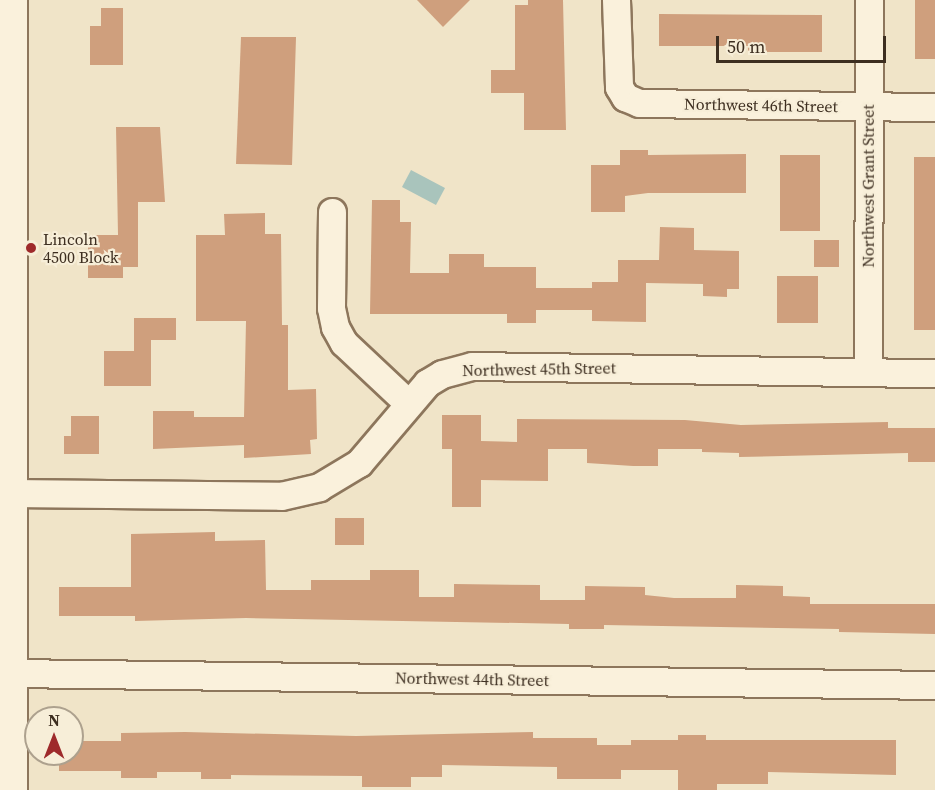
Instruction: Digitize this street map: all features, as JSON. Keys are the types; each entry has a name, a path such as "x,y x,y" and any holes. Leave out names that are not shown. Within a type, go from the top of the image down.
{"street":[{"name":"Northwest 46th Street","path":"616,0 616,72 625,97 651,104 935,107"},
{"name":"Northwest Grant Street","path":"868,372 869,0"},
{"path":"7,19 10,493 9,673 5,728 10,790"},
{"path":"332,212 331,308 335,327 344,343 408,403"},
{"name":"Northwest 45th Street","path":"10,493 281,496 319,487 359,463 408,403 442,374 472,366 935,373"},
{"name":"Northwest 44th Street","path":"9,673 935,685"}],"water":[{"path":"411,170 445,188 436,205 402,187"}],"building":[{"path":"417,0 470,0 443,27"},
{"path":"528,0 563,0 566,130 524,130 524,93 491,93 491,70 515,70 515,5 528,5"},
{"path":"915,0 935,0 935,59 915,59"},
{"path":"101,8 123,8 123,65 90,65 90,26 101,26"},
{"path":"659,14 822,15 822,52 748,52 748,46 659,46"},
{"path":"241,37 296,37 292,165 236,164"},
{"path":"116,127 160,127 165,202 138,202 138,267 123,267 123,278 88,278 88,235 118,235"},
{"path":"620,150 648,150 648,155 746,154 746,193 648,193 625,196 625,212 591,212 591,165 620,165"},
{"path":"780,155 820,155 820,231 780,231"},
{"path":"914,157 935,157 935,330 914,330"},
{"path":"372,200 400,200 400,222 411,222 410,273 449,273 449,254 484,254 484,267 536,267 536,288 592,288 592,282 618,282 618,260 659,260 660,227 694,228 694,250 739,251 739,289 727,289 727,297 703,296 703,284 646,283 646,322 592,321 592,310 536,310 536,323 507,323 507,314 370,314"},
{"path":"265,213 265,234 281,234 282,325 288,325 288,390 316,389 317,439 310,440 311,454 244,458 244,445 153,449 153,411 194,411 194,417 244,417 246,321 196,321 196,235 225,235 224,214"},
{"path":"814,240 839,240 839,267 814,267"},
{"path":"777,276 818,276 818,323 777,323"},
{"path":"134,318 176,318 176,340 151,340 151,386 104,386 104,351 134,351"},
{"path":"442,415 481,415 481,441 517,442 517,419 685,420 741,425 888,422 888,428 935,428 935,462 908,462 908,453 739,457 739,453 702,452 702,449 658,449 658,466 633,466 587,463 587,449 548,449 548,481 481,480 481,507 452,507 452,449 442,449"},
{"path":"71,416 99,416 99,454 64,454 64,436 71,436"},
{"path":"335,518 364,518 364,545 335,545"},
{"path":"215,532 215,541 265,540 266,590 311,590 311,580 370,580 370,570 419,570 419,597 454,597 454,584 540,585 540,600 585,600 585,586 645,587 645,595 674,598 736,598 736,585 783,586 783,596 810,597 810,604 935,604 935,634 839,632 839,629 604,625 604,629 569,629 569,624 246,618 135,621 135,616 59,616 59,587 131,587 131,534"},
{"path":"185,732 356,736 533,732 533,738 597,738 597,745 631,745 631,740 678,740 678,735 706,735 706,740 896,740 896,775 768,772 768,784 717,784 717,790 678,790 678,770 621,770 621,779 557,779 557,767 442,765 442,777 411,777 411,787 362,787 362,776 231,775 231,779 201,779 201,772 157,772 157,778 121,778 121,771 59,771 59,766 84,766 84,741 121,741 121,733"}],"place":[{"name":"Lincoln 4500 Block","path":"31,248"}]}
